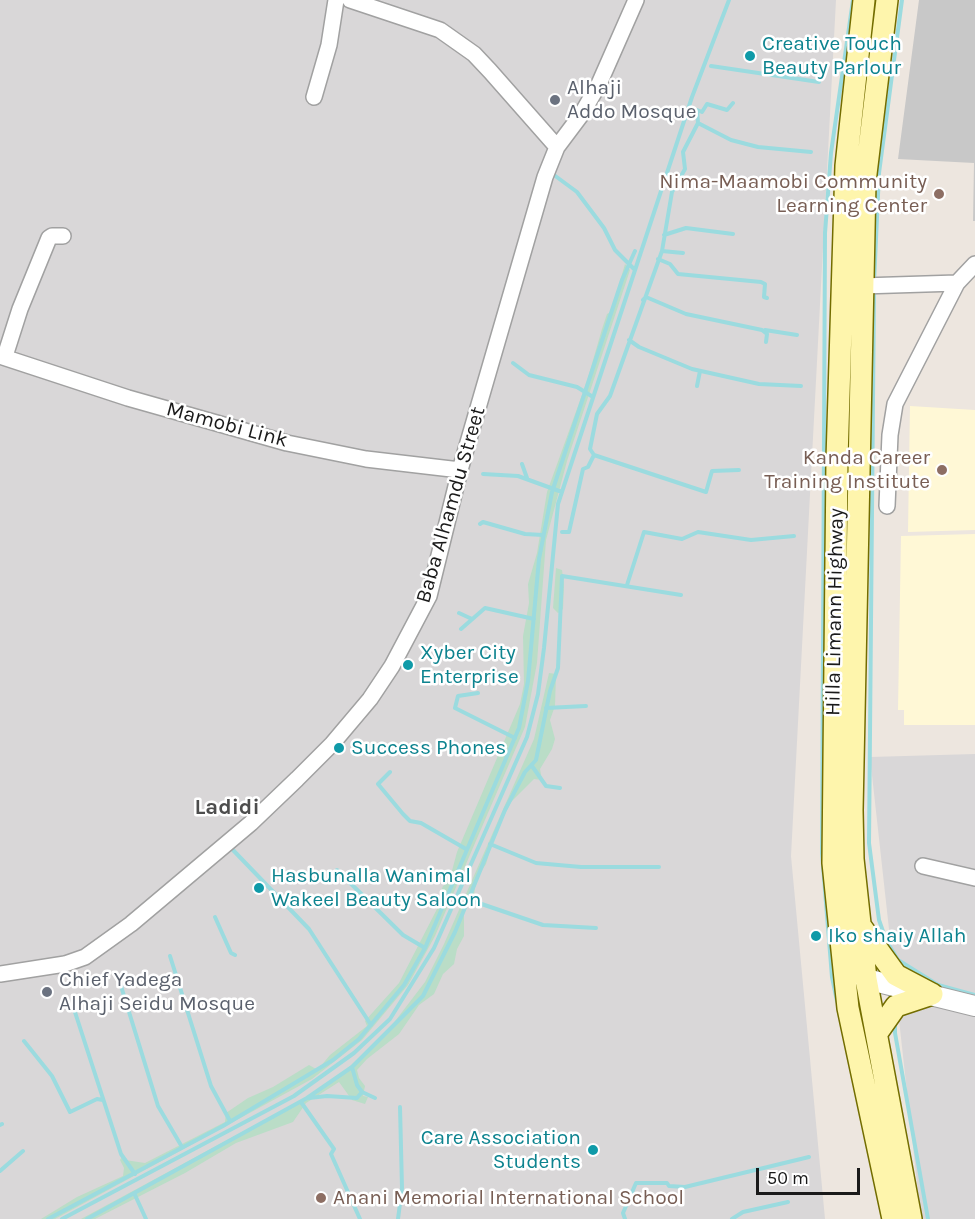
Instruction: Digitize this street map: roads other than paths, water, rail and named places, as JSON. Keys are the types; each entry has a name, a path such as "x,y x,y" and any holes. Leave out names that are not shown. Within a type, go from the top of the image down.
{"main road":[{"name":"Hilla Limann Highway","path":"864,0 846,166 837,459 833,863 849,1008 893,1219"},
{"name":"Hilla Limann Highway","path":"887,0 865,182 852,810 866,979 911,1219"},
{"path":"860,925 896,975 932,994"},
{"path":"877,1033 896,1006 932,994"}],"street":[{"path":"314,97 329,45 336,0"},
{"path":"350,0 440,30 474,54 557,147"},
{"name":"Baba Alhamdu Street","path":"0,974 64,964 85,957 132,924 251,823 332,744 387,675 424,606 460,470 540,194 557,147 581,115 599,84 636,0"},
{"path":"3,356 49,238 63,236"},
{"path":"887,506 890,435 895,404 957,283 975,264"},
{"path":"862,286 957,283"},
{"name":"Mamobi Link","path":"3,356 128,398 287,443 366,459 460,470"},
{"path":"923,866 975,878"},
{"path":"842,949 857,974 866,979 975,1006"}],"waterway":[{"path":"62,1219 294,1096 354,1053 390,1019 434,948 527,737 538,694 558,504 692,97 729,0"},
{"path":"837,1001 832,977 822,853 825,233 831,153 853,0"},
{"path":"874,283 879,173 902,0"},
{"path":"711,66 819,82"},
{"path":"562,532 569,532 583,469 588,467 594,455 590,449 597,414 610,396 662,251 672,192 685,169 683,152 698,123 697,110 702,112 707,104 727,110 733,103"},
{"path":"698,123 731,140 758,147 811,152"},
{"path":"554,175 577,192 604,228 615,250 635,270"},
{"path":"664,235 686,228 733,234"},
{"path":"48,1219 223,1126 333,1060 359,1039 404,985 425,948 519,728 528,681 539,559 552,492 622,280 635,251"},
{"path":"662,251 683,253"},
{"path":"658,259 670,264 678,274 761,282 765,284 764,297 767,298"},
{"path":"874,290 869,843 879,920 886,940 898,960 938,985 975,995"},
{"path":"643,300 646,297 686,314 762,330 767,334 766,342"},
{"path":"765,330 797,335"},
{"path":"629,340 639,347 692,369 759,384 801,386"},
{"path":"513,363 529,375 577,387 593,397"},
{"path":"697,386 700,371"},
{"path":"594,455 706,492 712,471 739,470"},
{"path":"522,464 527,478"},
{"path":"483,474 518,476 562,492"},
{"path":"480,524 483,522 525,534 543,535"},
{"path":"627,585 644,532 682,539 698,532 751,540 794,536"},
{"path":"87,1219 307,1098 352,1067 423,996 455,932 505,810 525,772 536,760 550,691 558,668 562,576 681,595"},
{"path":"461,629 485,608 534,619"},
{"path":"459,613 472,619"},
{"path":"478,693 458,696 455,708 515,738"},
{"path":"546,708 586,706"},
{"path":"532,766 546,786 560,788"},
{"path":"390,772 378,784 403,814 410,821 421,823 466,849"},
{"path":"490,844 536,863 581,867 659,867"},
{"path":"232,849 309,929 371,1025"},
{"path":"337,870 403,935 425,948"},
{"path":"467,899 543,925 596,928"},
{"path":"215,917 231,953 235,955"},
{"path":"170,956 211,1086 230,1121"},
{"path":"121,986 158,1106 182,1147"},
{"path":"73,1006 121,1154 135,1174"},
{"path":"895,1022 895,1033 928,1219"},
{"path":"24,1041 52,1076 70,1112 97,1099 103,1100"},
{"path":"352,1067 357,1085 362,1092 375,1098"},
{"path":"309,1098 327,1096 357,1098 362,1092"},
{"path":"301,1102 334,1149 331,1154 360,1219"},
{"path":"398,1219 402,1188 400,1107"},
{"path":"0,1171 23,1151"},
{"path":"625,1219 623,1213 636,1183 667,1183 669,1186 685,1187 809,1157"},
{"path":"135,1195 146,1219"},
{"path":"732,1219 743,1212 788,1202"}],"place":[{"name":"Creative Touch Beauty Parlour","path":"750,56"},
{"name":"Alhaji Addo Mosque","path":"555,100"},
{"name":"Nima-Maamobi Community Learning Center","path":"939,194"},
{"name":"Kanda Career Training Institute","path":"942,470"},
{"name":"Xyber City Enterprise","path":"408,665"},
{"name":"Success Phones","path":"339,748"},
{"name":"Hasbunalla Wanimal Wakeel Beauty Saloon","path":"259,888"},
{"name":"Iko shaiy Allah","path":"816,936"},
{"name":"Chief Yadega Alhaji Seidu Mosque","path":"47,992"},
{"name":"Care Association Students","path":"593,1150"},
{"name":"Anani Memorial International School","path":"321,1198"}],"district":[{"name":"Ladidi","path":"227,808"}]}
